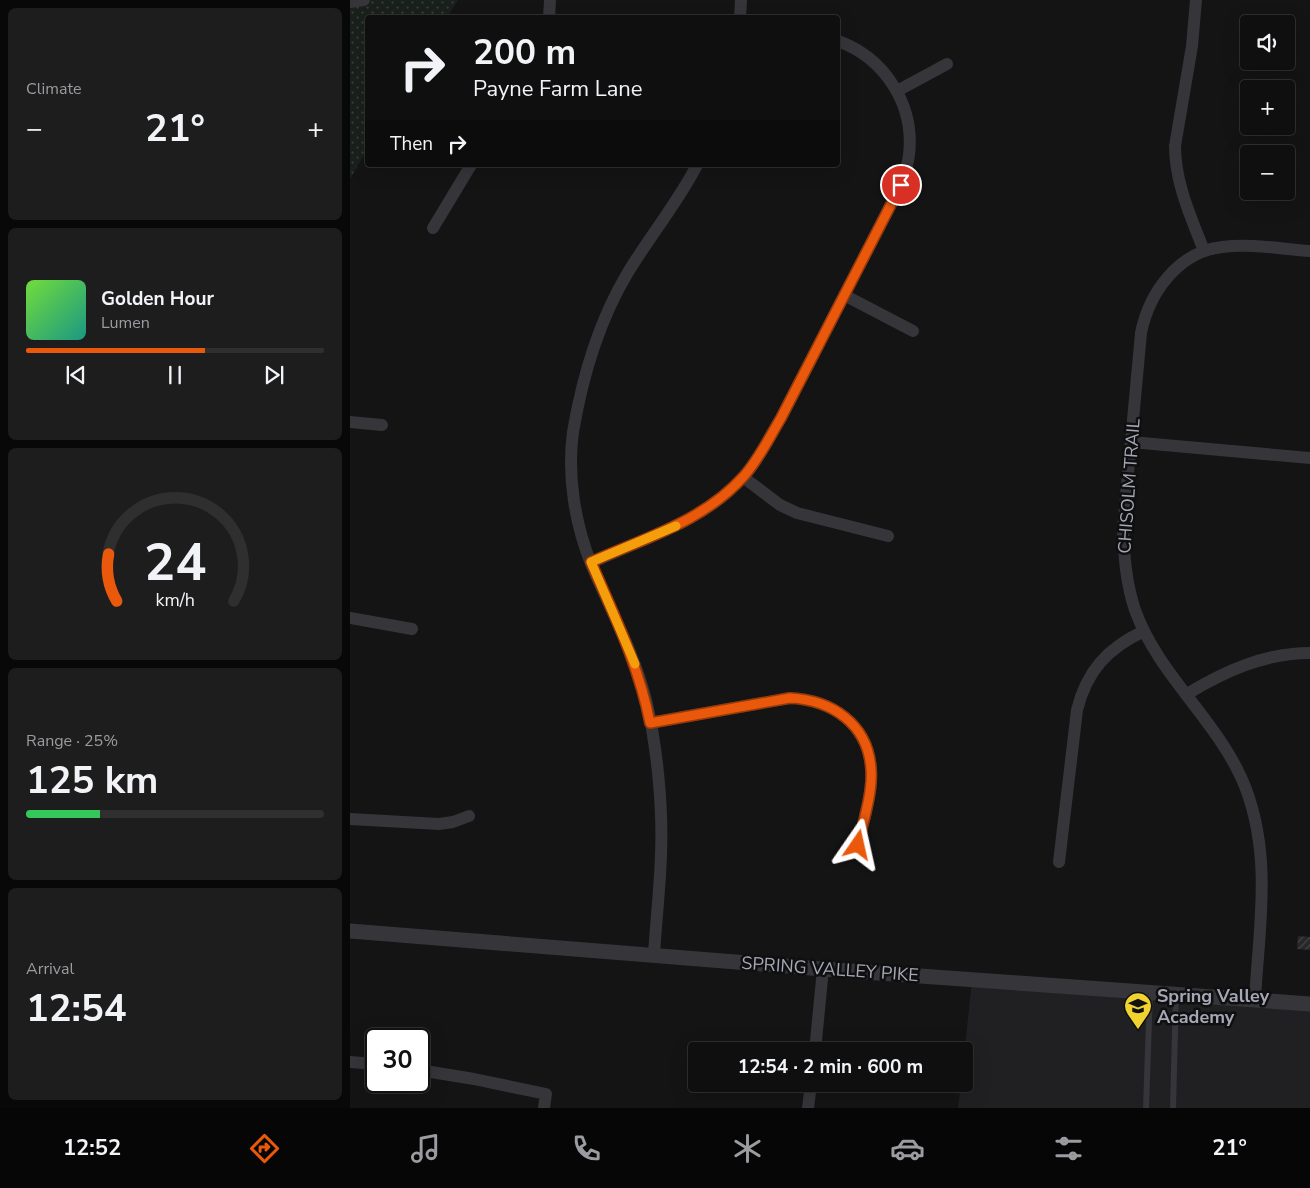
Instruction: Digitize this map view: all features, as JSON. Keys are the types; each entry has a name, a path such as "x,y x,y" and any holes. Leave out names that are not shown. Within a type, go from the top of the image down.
{"street":[{"path":"350,2 364,0"},
{"path":"549,15 550,0"},
{"path":"740,15 741,0"},
{"path":"1196,0 1192,46 1175,146 1175,159 1184,201 1204,251"},
{"path":"591,562 690,519 729,491 743,477 767,443 901,185 907,167 910,139 908,119 897,91 878,66 863,53 840,42"},
{"path":"897,91 947,64"},
{"path":"433,228 470,167"},
{"path":"654,955 662,826 655,755 650,723 637,670 591,562 580,529 572,481 573,434 580,400 596,344 616,294 627,273 696,167"},
{"name":"CHISOLM TRAIL","path":"1255,999 1263,887 1260,841 1255,818 1246,789 1222,742 1162,660 1144,631 1129,591 1123,528 1141,333 1144,318 1152,299 1167,278 1180,266 1204,251 1241,245 1310,251"},
{"path":"844,295 914,331"},
{"path":"350,422 382,425"},
{"path":"1131,442 1310,458"},
{"path":"743,477 780,505 797,513 888,536"},
{"path":"350,618 412,629"},
{"path":"1059,862 1080,697 1088,680 1105,656 1129,638 1144,631"},
{"path":"1187,694 1219,675 1260,659 1310,654"},
{"path":"650,723 790,698 807,699 832,708 843,715 856,729 865,744 869,757 871,783 858,845"},
{"path":"350,819 439,824 453,822 469,816"},
{"name":"SPRING VALLEY PIKE","path":"350,931 823,969 1310,1004"},
{"path":"816,1042 823,969"},
{"path":"350,1062 365,1063"},
{"path":"430,1072 546,1094 544,1108"},
{"path":"808,1108 810,1092"}],"lane":[{"path":"1146,1108 1150,991"},
{"path":"1174,1108 1176,993"}],"shaded area":[{"path":"364,0 458,0 448,15 365,15 365,153 350,179 350,2"},
{"name":"Spring Valley Academy","path":"972,980 1310,1004 1310,1108 958,1108 960,1092 973,1092 973,1042 965,1042"}],"building":[{"path":"1298,936 1310,937 1310,950 1297,949"}],"slow traffic":[{"path":"635,664 591,562 676,526"}],"place":[{"name":"Spring Valley Academy","path":"1138,1030"}],"route":[{"path":"858,845 871,783 871,770 865,744 852,724 843,715 819,702 790,698 650,723 637,670 591,562 690,519 729,491 743,477 755,462 781,418 901,185"}]}
